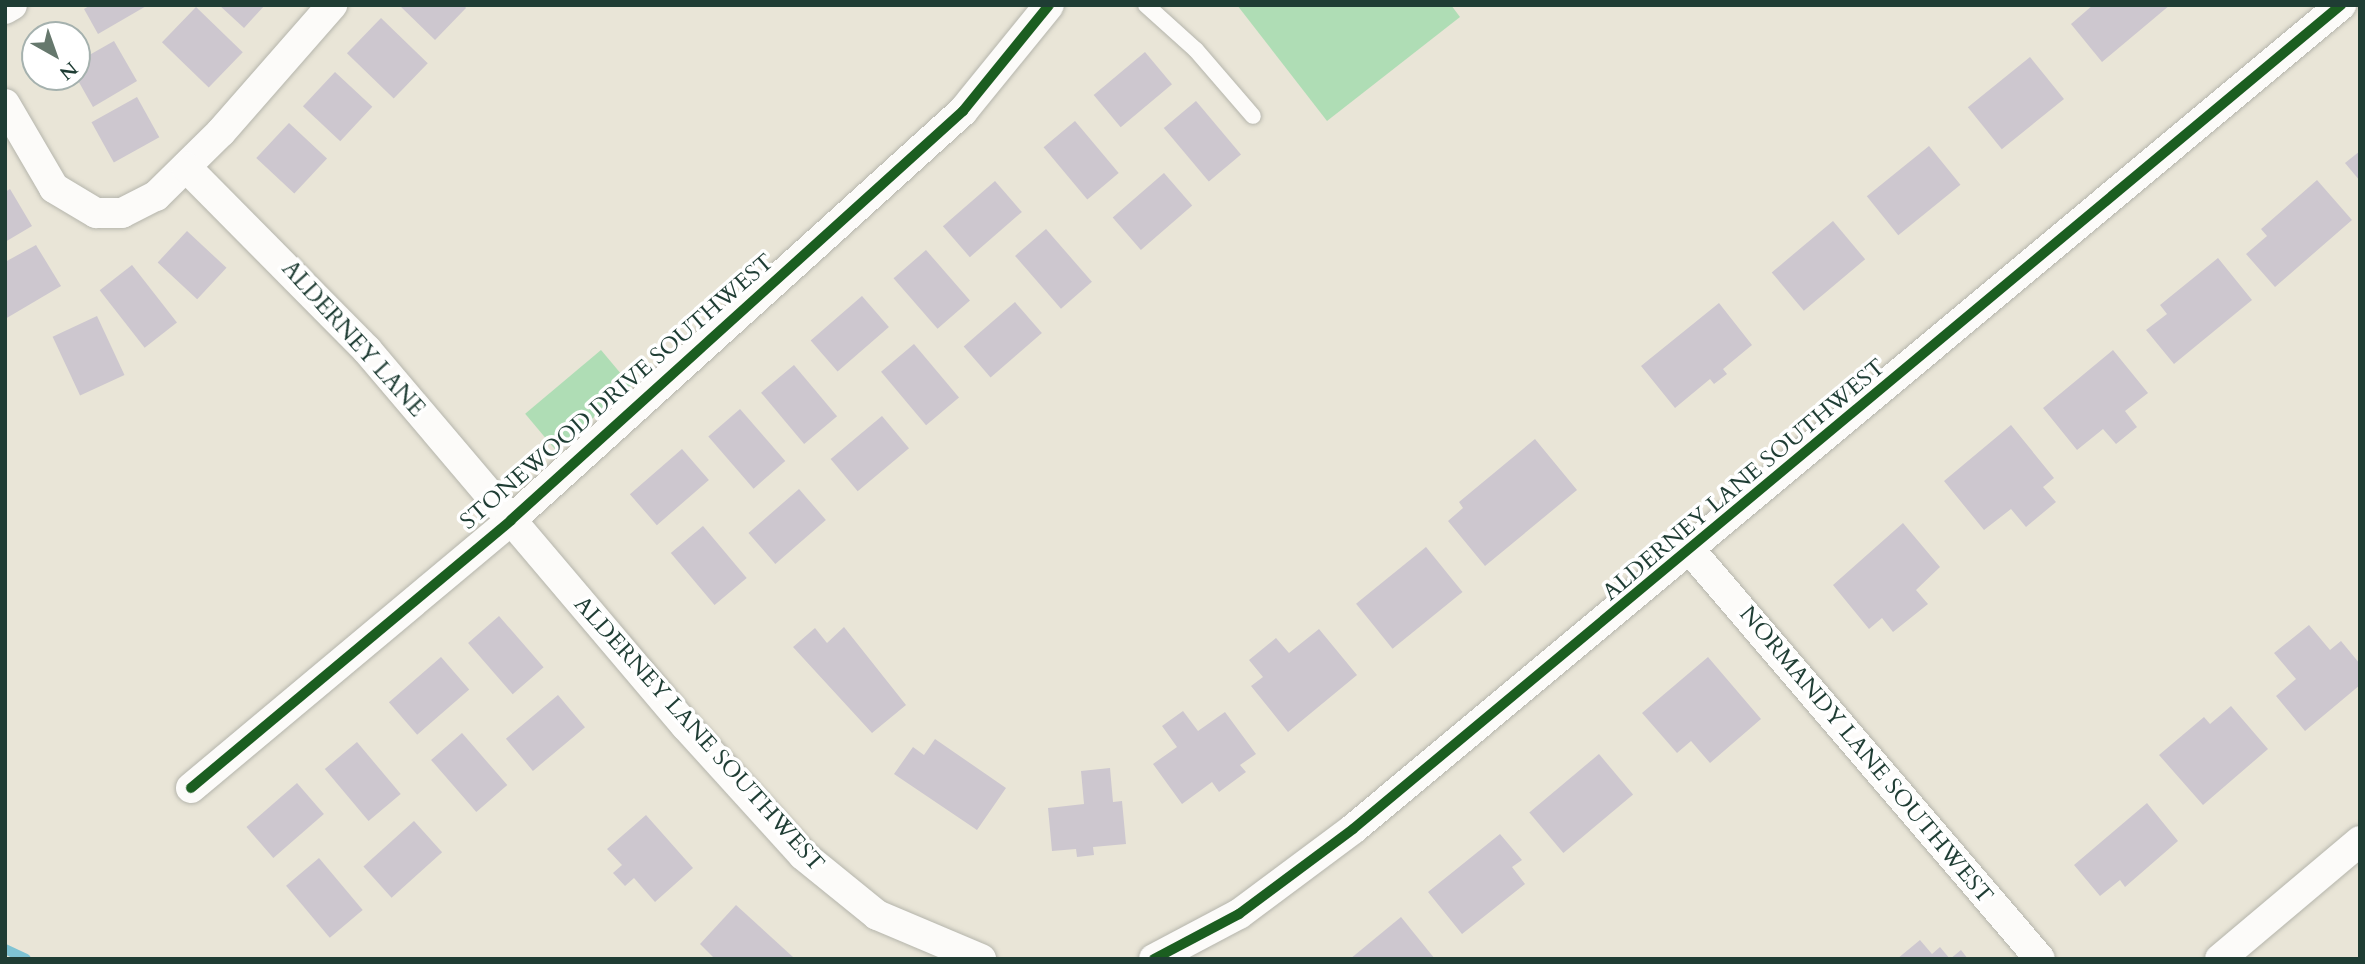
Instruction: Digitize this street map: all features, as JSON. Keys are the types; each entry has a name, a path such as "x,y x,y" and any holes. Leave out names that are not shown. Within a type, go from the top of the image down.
{"street":[{"path":"5,9 12,5"},
{"path":"5,104 54,188 96,213 144,205 186,167 331,5"},
{"name":"STONEWOOD DRIVE SOUTHWEST","path":"191,788 511,520 963,111 1049,5"},
{"name":"ALDERNEY LANE SOUTHWEST","path":"1154,959 1238,914 1342,837 1692,552 2341,5"},
{"name":"ALDERNEY LANE","path":"186,167 367,350 511,520"},
{"name":"ALDERNEY LANE SOUTHWEST","path":"511,520 686,726 838,888 921,937 981,959"},
{"name":"NORMANDY LANE SOUTHWEST","path":"1692,552 2040,959"},
{"path":"2220,959 2360,841"}],"lane":[{"path":"1146,5 1196,50 1253,116"}],"green space":[{"path":"1237,5 1451,5 1460,17 1327,121"},
{"path":"601,350 631,386 555,450 525,414"}],"building":[{"path":"91,5 148,5 98,34 84,9"},
{"path":"219,5 265,5 244,28"},
{"path":"399,5 464,5 466,8 435,40"},
{"path":"2093,5 2170,5 2102,62 2071,24"},
{"path":"196,7 243,52 209,87 162,42"},
{"path":"381,18 428,63 394,98 347,53"},
{"path":"114,41 137,81 93,107 84,91 91,91 91,54"},
{"path":"1145,52 1172,84 1121,127 1094,95"},
{"path":"2030,57 2064,99 2002,149 1968,107"},
{"path":"335,72 372,107 340,141 303,106"},
{"path":"137,97 159,137 114,162 92,122"},
{"path":"1196,101 1241,155 1209,182 1164,128"},
{"path":"1075,121 1119,173 1087,199 1044,147"},
{"path":"289,123 327,158 294,194 256,158"},
{"path":"1929,146 1960,185 1898,235 1867,196"},
{"path":"2360,151 2360,181 2345,163"},
{"path":"1164,173 1192,205 1141,250 1113,218"},
{"path":"2317,180 2352,220 2275,287 2246,254 2267,236 2261,229"},
{"path":"995,181 1022,212 970,257 943,226"},
{"path":"10,189 32,226 5,242 5,192"},
{"path":"1833,221 1865,259 1804,311 1772,272"},
{"path":"1046,229 1092,282 1061,309 1015,256"},
{"path":"187,231 226,268 197,299 158,262"},
{"path":"36,245 61,286 5,319 5,262"},
{"path":"926,250 970,301 938,329 894,278"},
{"path":"2218,258 2252,300 2174,364 2146,330 2167,314 2160,305"},
{"path":"132,265 177,323 145,348 100,290"},
{"path":"862,296 889,327 838,372 811,341"},
{"path":"1015,302 1042,333 991,378 964,347"},
{"path":"1719,303 1752,345 1723,369 1727,374 1714,384 1710,379 1675,408 1641,366"},
{"path":"97,316 124,375 80,396 53,337"},
{"path":"914,344 959,398 926,425 881,372"},
{"path":"2113,350 2148,393 2125,411 2137,427 2116,444 2103,429 2077,450 2043,408"},
{"path":"794,365 837,416 804,444 761,393"},
{"path":"740,409 785,461 754,489 708,437"},
{"path":"882,416 909,448 858,491 831,459"},
{"path":"2011,425 2054,478 2043,487 2056,502 2026,527 2011,509 1984,530 1944,481"},
{"path":"1535,439 1577,490 1485,566 1448,521 1463,508 1459,502"},
{"path":"682,449 709,480 657,525 630,494"},
{"path":"799,489 826,520 775,564 748,533"},
{"path":"1903,523 1940,567 1916,590 1928,604 1893,632 1882,618 1869,629 1833,585"},
{"path":"703,526 747,578 715,605 671,553"},
{"path":"1426,547 1463,592 1393,649 1356,604"},
{"path":"499,616 544,667 513,694 468,643"},
{"path":"2309,625 2330,650 2341,641 2360,664 2360,685 2305,731 2276,696 2296,679 2274,653"},
{"path":"844,627 906,705 872,733 793,647 815,628 827,643"},
{"path":"1319,629 1357,675 1288,732 1251,686 1263,677 1249,660 1276,638 1289,653"},
{"path":"441,657 469,689 417,735 389,702"},
{"path":"1708,657 1761,719 1710,763 1691,741 1677,753 1642,713"},
{"path":"558,695 585,727 533,771 506,739"},
{"path":"2231,706 2268,749 2203,805 2159,755 2204,717 2210,724"},
{"path":"1183,711 1198,731 1225,712 1256,754 1240,765 1246,772 1219,792 1212,782 1182,804 1153,764 1177,747 1162,726"},
{"path":"462,733 507,785 476,812 431,760"},
{"path":"935,739 1006,788 977,830 894,774 913,747 924,755"},
{"path":"357,742 401,794 369,821 325,769"},
{"path":"1599,754 1633,795 1563,853 1529,812"},
{"path":"1110,768 1113,802 1122,801 1126,844 1093,847 1094,855 1077,857 1076,849 1052,851 1048,808 1084,804 1081,771"},
{"path":"297,783 324,814 273,858 246,827"},
{"path":"2147,803 2178,841 2125,887 2120,880 2100,896 2074,865"},
{"path":"646,815 693,868 655,902 634,878 625,886 613,873 622,865 607,849"},
{"path":"414,821 442,852 392,898 363,867"},
{"path":"1500,834 1522,860 1512,867 1525,884 1462,934 1428,892"},
{"path":"319,858 363,910 330,938 286,886"},
{"path":"736,905 793,957 715,959 700,944"},
{"path":"1401,917 1435,959 1350,959"},
{"path":"1920,940 1932,954 1940,947 1950,959 1897,959"},
{"path":"1961,950 1968,959 1950,959"}],"waterway":[{"path":"5,949 26,959"}],"cycle path":[{"path":"191,788 511,520 963,111 1049,5"},
{"path":"1154,959 1239,914 1353,829 2341,5"}]}
